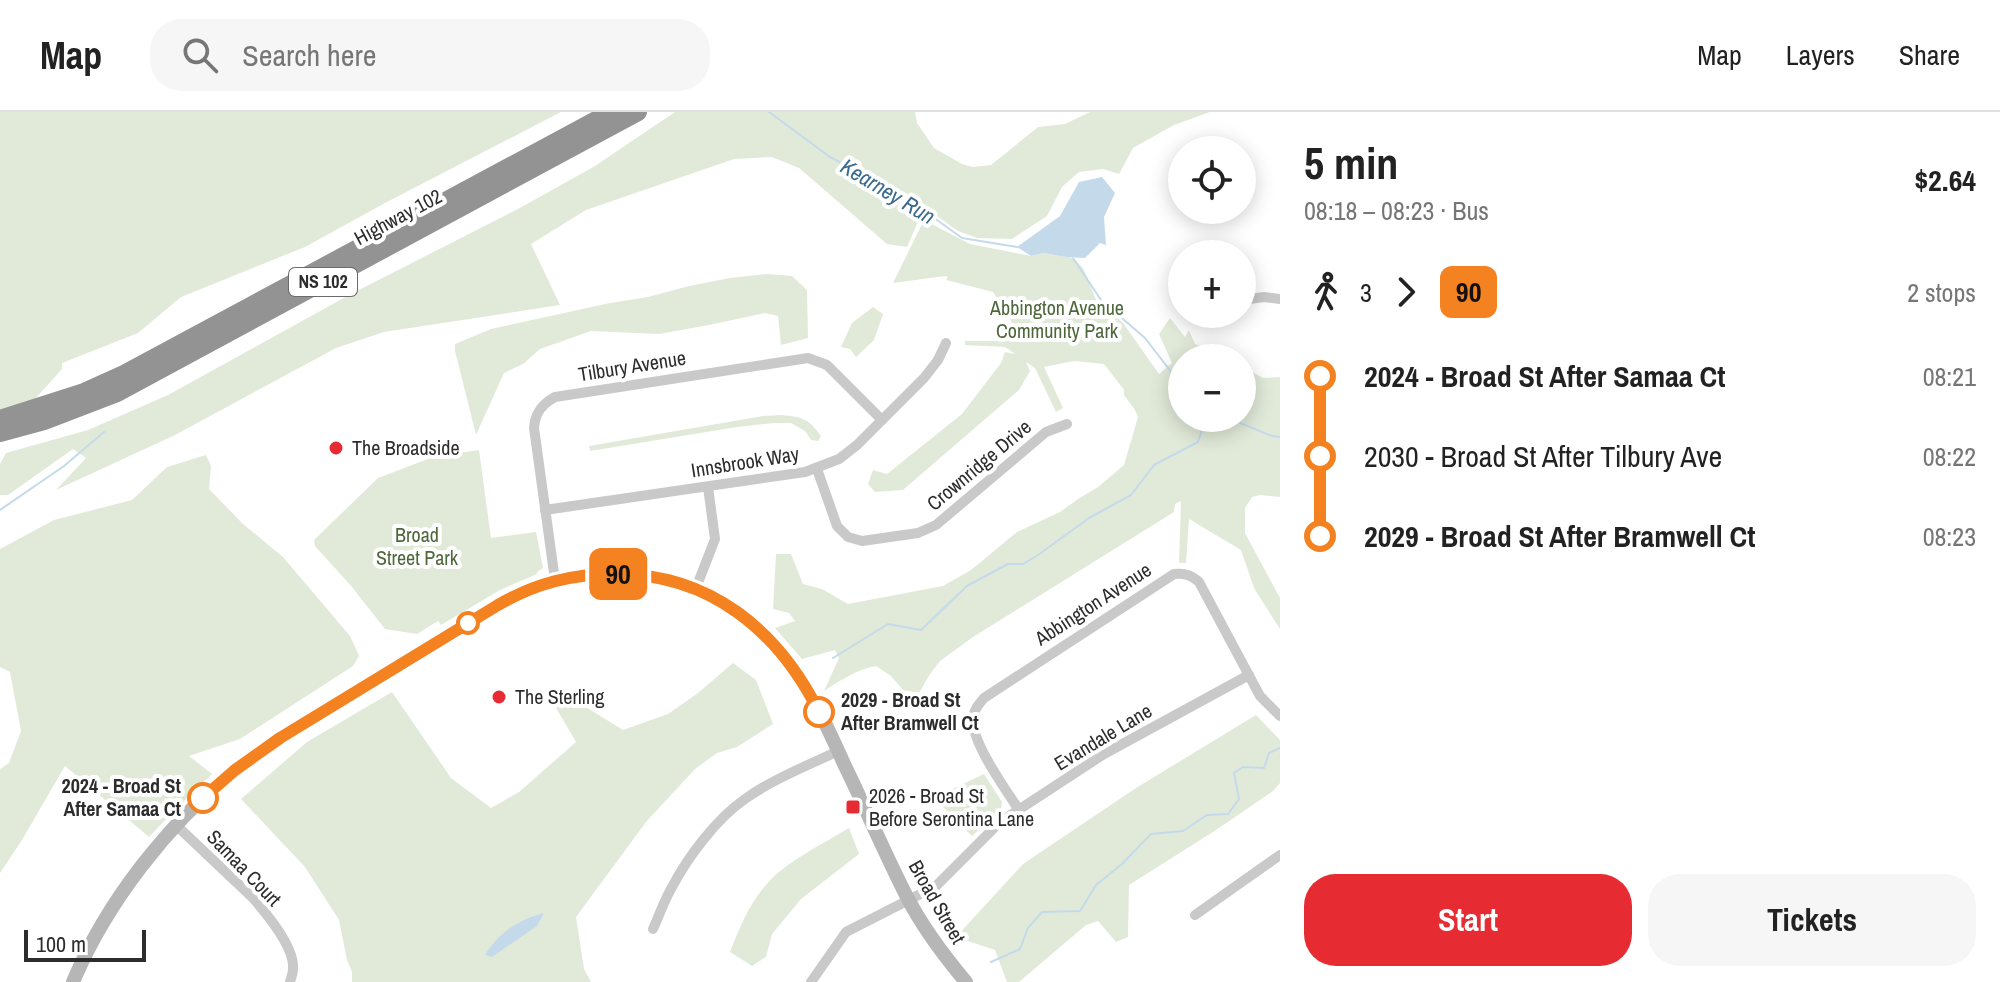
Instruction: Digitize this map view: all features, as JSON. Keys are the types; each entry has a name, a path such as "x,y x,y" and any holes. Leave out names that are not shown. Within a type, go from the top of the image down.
{"highway":[{"name":"Highway 102","path":"0,419 84,392 124,374 611,112"},
{"name":"Highway 102","path":"0,433 44,421 117,393 638,112"}],"street":[{"path":"1256,298 1280,299"},
{"name":"Innsbrook Way","path":"545,510 817,469 848,453 882,420 924,378 946,343"},
{"name":"Tilbury Avenue","path":"555,580 534,435 536,416 543,405 562,395 814,359 827,365 882,420"},
{"name":"Crownridge Drive","path":"817,469 837,526 848,537 862,541 918,533 936,525 1046,432 1067,424"},
{"path":"696,588 715,539 708,487"},
{"name":"Abbington Avenue","path":"1019,810 995,773 974,730 973,721 978,705 984,698 1174,574 1183,573 1199,582 1260,696 1280,716"},
{"name":"Broad Street","path":"73,982 104,921 144,863 198,803 235,770 280,738 504,602 555,580 601,574 647,576 696,588 746,618 780,651 810,695 908,900 950,964 966,982"},
{"name":"Evandale Lane","path":"811,982 846,932 936,886 994,828 1019,810 1104,754 1249,675"},
{"path":"653,929 671,888 703,840 727,814 745,798 838,751"},
{"name":"Samaa Court","path":"177,826 261,908 292,957 290,982"},
{"path":"1195,915 1280,855"}],"green space":[{"path":"0,112 561,112 305,247 181,297 138,333 62,363 62,369 0,438"},
{"path":"675,112 915,112 917,123 934,148 973,167 991,165 1038,127 1065,124 1090,112 1210,112 1174,125 1133,148 1119,174 1103,169 1079,172 1062,187 1047,216 1012,239 977,238 958,231 927,209 907,247 887,244 799,168 772,157 734,159 586,210 531,244 560,305 384,332 336,348 175,435 56,490 86,458 73,449 8,495 0,495 0,464 6,453 88,430 168,395 351,294 518,209 595,166"},
{"name":"Abbington Avenue Community Park","path":"924,220 970,244 1031,256 1044,253 1073,258 1083,268 1099,307 1123,323 1159,374 1168,366 1168,432 1256,432 1256,374 1263,378 1280,377 1280,497 1252,497 1245,508 1245,533 1280,598 1280,629 1254,588 1241,550 1189,519 1186,563 1179,563 1181,501 1175,504 1174,512 973,637 940,661 919,693 903,690 891,676 876,666 842,679 824,691 839,658 835,650 802,659 775,628 795,621 789,613 773,609 776,554 791,554 803,584 822,589 848,604 943,586 971,570 1017,532 1060,512 1098,487 1124,465 1138,417 1124,390 1104,364 1074,361 1044,367 1063,408 1056,412 1035,368 1026,362 1030,371 1019,390 903,490 875,492 868,484 873,470 887,474 962,414 1001,363 1005,352 1015,354 1005,347 965,345 965,341 1002,341 1016,334 1016,329 993,292 946,280 948,277 945,276 893,283"},
{"path":"767,274 792,276 807,290 808,338 781,345 778,316 765,313 659,334 591,331 540,349 523,364 504,373 476,435 455,344 491,329 689,286"},
{"path":"873,307 883,314 874,340 856,357 850,349 841,347 852,323"},
{"name":"Abbington Avenue Community Park","path":"1168,321 1168,328 1178,328 1185,337 1189,330 1195,344 1168,344 1168,354 1159,334"},
{"path":"782,415 809,422 821,436 818,441 811,440 805,431 791,423 774,423 590,451 589,446 763,416"},
{"name":"Broad Street Park","path":"479,450 491,538 536,532 543,568 441,625 438,621 417,634 385,629 315,546 314,540 378,478 433,457"},
{"path":"206,455 211,466 209,489 243,524 283,557 350,636 359,656 353,666 240,739 189,756 212,774 149,837 65,766 0,873 0,769 9,763 21,731 10,672 0,667 0,549 54,520 132,500 167,467"},
{"path":"733,663 756,680 773,724 737,747 717,753 695,769 646,822 576,917 584,969 591,982 352,982 339,920 305,867 241,799 307,742 392,692 451,778 491,808 519,792 576,742 552,701 563,693 623,730 668,714"},
{"path":"1256,715 1280,740 1280,783 1216,830 1129,885 1128,937 1116,942 1098,921 1086,925 1019,982 1007,982 995,950 956,937 1023,864 1136,788"},
{"path":"984,774 1002,802 1001,810 972,836 939,803 942,794"},
{"path":"849,828 859,854 801,899 772,934 766,957 752,966 730,952 750,908 774,877"}],"water":[{"path":"1102,177 1115,193 1104,217 1106,245 1100,243 1085,258 1044,253 1031,256 1017,247 1060,216 1079,182"},
{"path":"544,913 537,926 492,957 485,955 510,928"}],"waterway":[{"name":"Kearney Run","path":"769,112 830,157 905,197 962,238 1017,247"},
{"name":"Kearney Run","path":"1073,258 1101,300 1145,338 1168,368"},
{"name":"Kearney Run","path":"1256,429 1280,437"},
{"path":"0,510 64,466 104,432"},
{"path":"833,658 888,624 921,630 967,586 1008,564 1023,564 1089,518 1131,495 1154,465 1198,442 1201,432"},
{"path":"991,962 1020,949 1028,928 1042,912 1080,911 1096,885 1151,834 1183,831 1207,815 1228,814 1239,799 1234,773 1243,767 1264,768 1269,753 1280,748"}],"bus line":[{"name":"90","path":"203,798 235,770 280,738 498,605 532,588 575,577 601,574 647,576 696,588 723,602 746,618 780,651 795,670 819,712"}],"place":[{"name":"The Broadside","path":"336,448"},
{"name":"The Sterling","path":"499,697"},
{"name":"2029 - Broad St After Bramwell Ct","path":"819,712"},
{"name":"2024 - Broad St After Samaa Ct","path":"203,798"},
{"name":"2026 - Broad St Before Serontina Lane","path":"853,807"}]}
